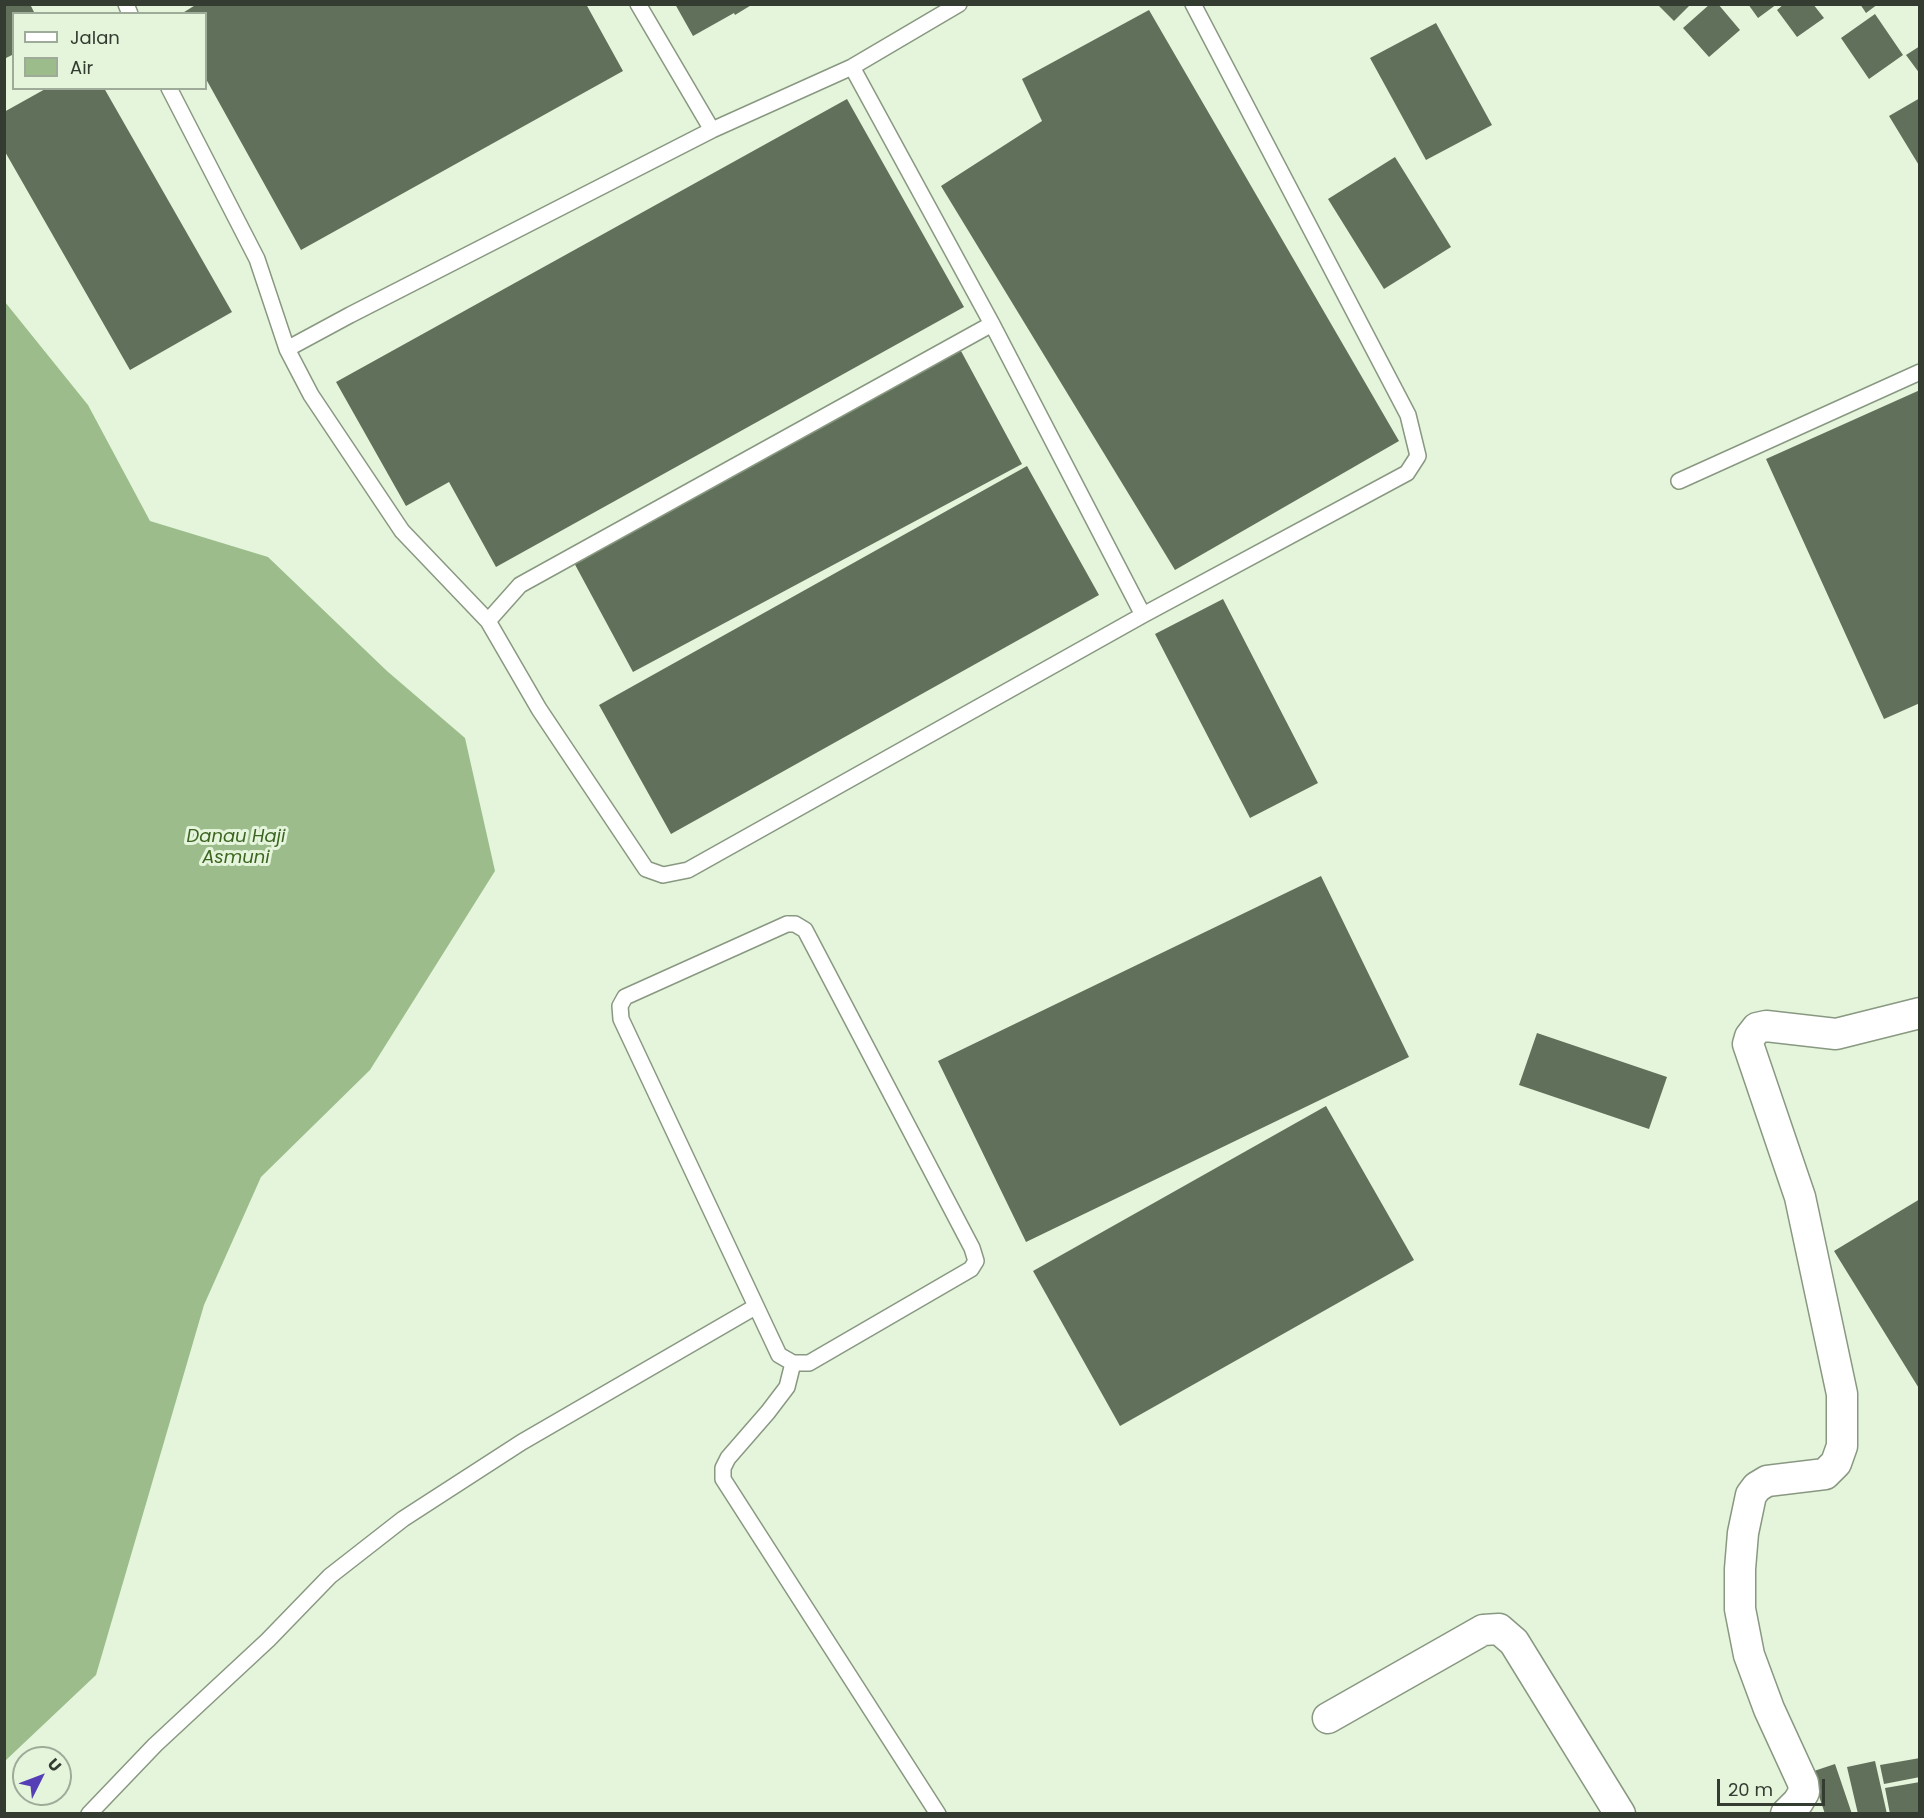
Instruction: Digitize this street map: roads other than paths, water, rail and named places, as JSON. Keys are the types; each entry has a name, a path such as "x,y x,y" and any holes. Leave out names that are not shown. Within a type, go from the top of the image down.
{"street":[{"path":"1786,1814 1804,1792 1803,1783 1769,1709 1749,1655 1740,1609 1743,1533 1751,1495 1757,1487 1767,1481 1825,1474 1836,1463 1842,1446 1842,1394 1800,1197 1748,1044 1750,1036 1757,1028 1766,1026 1836,1034 1920,1012"},
{"path":"1328,1718 1483,1630 1498,1629 1514,1642 1620,1814"}],"lane":[{"path":"638,4 712,130"},
{"path":"287,349 712,130 852,68 959,4"},
{"path":"170,90 257,259 287,349 311,395 402,531 488,621 539,709 646,869 663,875 688,870 1143,615 1407,473 1418,456 1408,416 1192,4"},
{"path":"852,68 992,324 1143,615"},
{"path":"488,621 520,585 992,324"},
{"path":"1679,481 1920,372"},
{"path":"787,924 795,924 805,930 972,1248 976,1261 971,1269 809,1363 793,1363 779,1355 755,1307 621,1019 620,1006 626,997 787,924"},
{"path":"89,1814 155,1744 268,1640 330,1576 403,1519 522,1442 755,1307"},
{"path":"793,1363 787,1387 728,1458 723,1468 723,1479 938,1814"}],"water":[{"name":"Danau Haji Asmuni","path":"5,302 88,405 150,521 268,557 387,671 465,738 495,871 370,1070 261,1177 204,1305 96,1675 21,1746 12,1746 12,1754 5,1761"}]}
